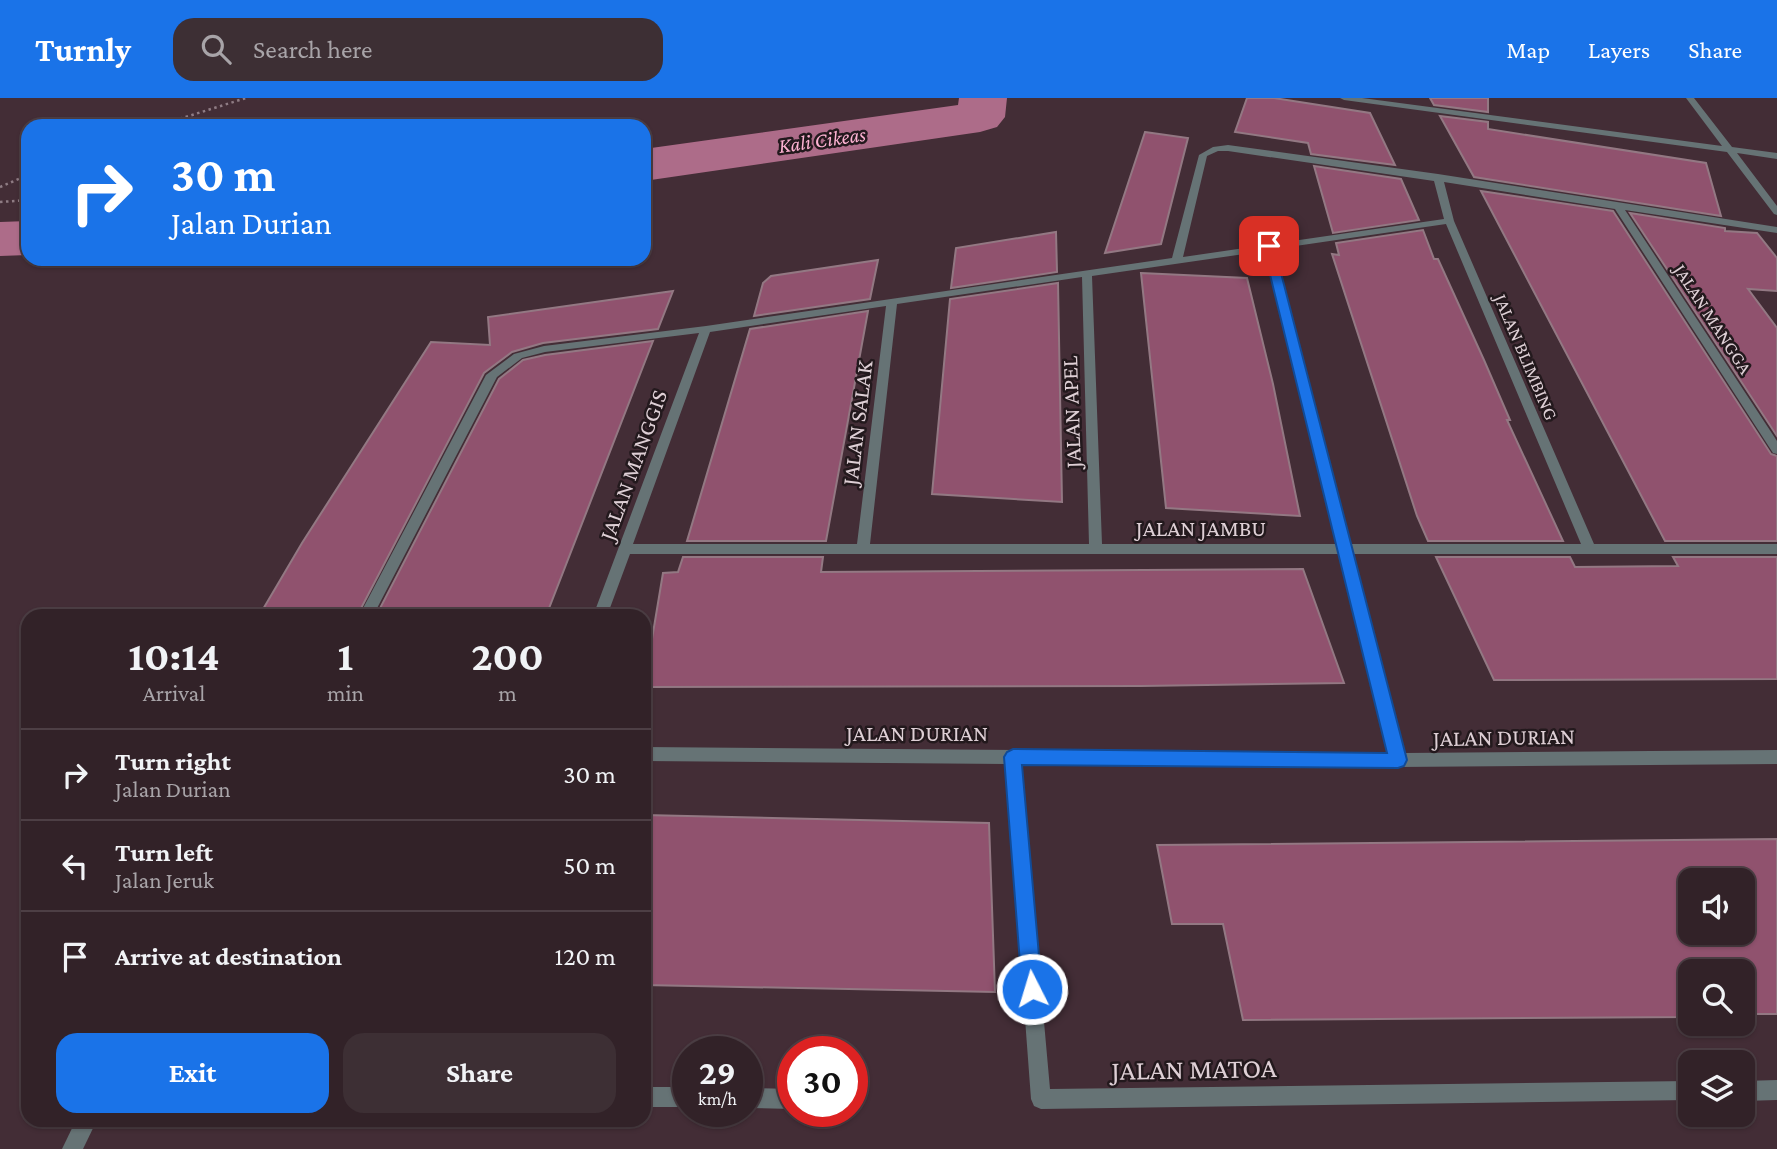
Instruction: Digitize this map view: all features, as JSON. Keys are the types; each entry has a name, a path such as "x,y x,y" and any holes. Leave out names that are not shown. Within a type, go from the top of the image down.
{"street":[{"path":"1344,98 1777,156"},
{"path":"1690,98 1777,212"},
{"path":"1177,260 1203,155 1216,149 1438,177 1619,208 1777,230"},
{"name":"JALAN BLIMBING","path":"1438,177 1449,221 1590,549"},
{"name":"JALAN MANGGA","path":"1619,208 1777,450"},
{"path":"370,609 492,375 518,356 544,349 706,329 1449,221"},
{"path":"1269,246 1398,760"},
{"name":"JALAN APEL","path":"1087,273 1096,549"},
{"name":"JALAN SALAK","path":"863,549 892,302"},
{"name":"JALAN MANGGIS","path":"603,609 706,329"},
{"name":"JALAN JAMBU","path":"625,549 1777,549"},
{"name":"JALAN DURIAN","path":"651,754 1398,760 1777,757"},
{"name":"JALAN MATOA","path":"1013,757 1041,1099 1678,1091"},
{"path":"1755,1091 1777,1090"},
{"path":"651,1097 672,1097"},
{"path":"72,1149 83,1127"}],"path":[{"path":"179,119 246,98"},
{"path":"0,187 21,178"},
{"path":"0,202 21,200"}],"building":[{"path":"1247,98 1274,98 1370,113 1395,165 1311,154 1308,143 1235,132"},
{"path":"1430,98 1488,98 1488,112 1434,105"},
{"path":"1440,116 1488,122 1488,129 1706,163 1721,216 1474,177"},
{"path":"1145,132 1188,138 1161,244 1105,253"},
{"path":"1314,166 1401,179 1419,220 1333,233"},
{"path":"1481,191 1613,211 1771,454 1777,456 1777,541 1665,541"},
{"path":"1630,213 1725,228 1725,231 1757,233 1777,258 1777,291 1748,289 1777,328 1777,436"},
{"path":"1423,230 1434,259 1438,259 1484,360 1510,420 1507,420 1563,541 1428,541 1417,516 1332,254 1339,255 1336,243"},
{"path":"1056,232 1057,272 951,288 956,248"},
{"path":"878,260 870,299 754,316 763,283 771,276"},
{"path":"1141,273 1247,278 1273,384 1300,516 1166,508"},
{"path":"1058,283 1062,502 932,494 950,299"},
{"path":"673,291 658,329 543,343 512,352 484,373 361,609 263,609 302,543 431,342 490,345 488,317"},
{"path":"868,311 826,541 687,541 750,329"},
{"path":"653,341 549,609 380,609 499,379 523,360"},
{"path":"683,557 823,557 821,572 1303,569 1344,683 651,687 651,645 663,573 678,572"},
{"path":"1436,557 1570,557 1575,567 1678,566 1673,557 1777,557 1777,679 1494,680"},
{"path":"651,815 989,823 995,992 651,985"},
{"path":"1777,839 1777,1014 1755,1014 1755,959 1678,959 1678,1017 1243,1020 1223,924 1172,924 1157,845"}],"waterway":[{"name":"Kali Cikeas","path":"651,164 980,117 983,98"},
{"name":"Kali Cikeas","path":"0,239 21,238"}],"route":[{"path":"1032,989 1013,757 1398,760 1269,246"}]}
